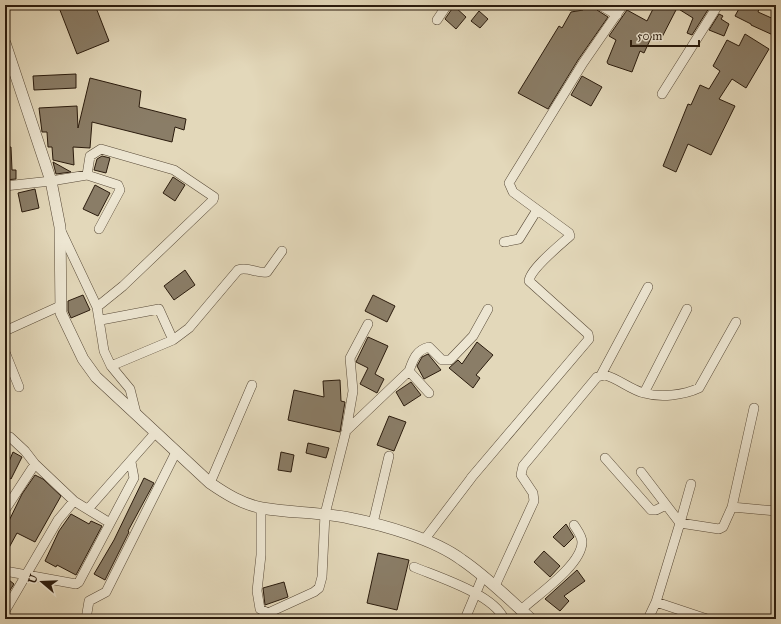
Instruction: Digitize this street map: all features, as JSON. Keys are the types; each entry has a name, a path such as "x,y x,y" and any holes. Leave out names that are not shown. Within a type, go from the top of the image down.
{"street":[{"path":"437,20 447,5"},
{"path":"600,5 616,15"},
{"path":"424,540 472,478 589,338 588,334 529,281 530,276 551,253 570,236 568,232 513,192 509,184 583,63 623,5"},
{"path":"662,94 718,5"},
{"path":"5,44 51,181 60,227 61,313 83,359 96,377 210,483 230,497 261,508 325,514 373,523 424,540 461,559 495,586 531,619"},
{"path":"87,175 90,156 101,149 174,170 214,196 212,200 124,286 97,307"},
{"path":"5,186 87,175 118,185 120,188 99,229"},
{"path":"504,242 519,238 537,210"},
{"path":"60,227 97,307 101,320 104,351 111,366 130,389 136,413"},
{"path":"111,366 174,340 190,328 238,270 246,268 258,272 267,272 282,251"},
{"path":"495,586 534,501 533,493 521,475 523,466 597,377 601,375 648,287"},
{"path":"5,331 60,306"},
{"path":"101,320 159,309 174,340"},
{"path":"346,431 409,371 413,358 424,348 429,348 442,360 450,360 473,336 488,309"},
{"path":"644,393 687,309"},
{"path":"601,375 609,376 644,393 660,396 699,388 736,322"},
{"path":"261,508 261,555 257,591 260,609 268,613 314,592 319,588 322,577 325,514 346,431 353,391 350,358 368,324"},
{"path":"5,352 19,387"},
{"path":"409,371 429,393"},
{"path":"210,483 252,385"},
{"path":"641,472 680,523 721,529 724,526 732,507 754,408"},
{"path":"88,509 156,432"},
{"path":"5,436 10,437 25,451 35,464 74,501 110,523"},
{"path":"86,619 89,601 106,592 176,452"},
{"path":"373,523 389,456"},
{"path":"605,458 650,510 656,510 666,505"},
{"path":"5,571 26,576 78,583 134,478 131,462"},
{"path":"5,510 35,464"},
{"path":"648,619 656,602 691,484"},
{"path":"5,610 58,520 74,501"},
{"path":"732,507 776,511"},
{"path":"521,610 571,566 578,556 582,543 574,525"},
{"path":"414,567 477,593 500,612 504,619"},
{"path":"465,619 483,576"},
{"path":"656,602 707,619"}],"building":[{"path":"58,5 95,5 109,41 77,54"},
{"path":"586,5 594,5 597,10 608,17 578,60 548,109 518,93 559,26 562,28 571,12 583,10"},
{"path":"655,5 711,5 692,35 687,33 693,18 677,8 660,41 652,36 644,53 640,51 632,72 608,64 607,62 616,40 609,36 627,10 647,21"},
{"path":"741,5 751,5 759,9 758,12 776,20 776,27 773,35 735,16"},
{"path":"454,6 466,17 456,29 445,19"},
{"path":"479,11 488,19 480,28 471,21"},
{"path":"719,14 723,16 721,19 729,24 724,36 709,30"},
{"path":"745,34 769,49 746,88 732,79 719,99 735,106 711,155 688,144 676,172 663,166 688,104 691,105 700,85 709,89 720,71 713,66 727,40 739,46"},
{"path":"76,74 76,88 34,90 33,76"},
{"path":"582,76 602,87 591,106 571,95"},
{"path":"90,78 141,91 139,107 186,119 184,130 175,127 172,142 92,122 90,148 73,147 74,165 53,160 52,147 48,147 47,132 42,132 39,108 77,106 78,128"},
{"path":"5,147 11,147 12,170 16,170 16,179 5,180"},
{"path":"102,156 110,158 106,173 94,170 97,159"},
{"path":"53,162 71,172 56,174"},
{"path":"173,177 185,185 175,201 163,193"},
{"path":"95,185 110,193 98,216 83,209"},
{"path":"35,189 39,208 22,212 18,193"},
{"path":"185,270 195,285 174,300 164,286"},
{"path":"83,295 90,310 71,318 68,311 68,301"},
{"path":"373,295 395,306 387,322 365,311"},
{"path":"368,337 388,346 375,374 384,379 377,393 360,384 368,368 356,362"},
{"path":"477,342 493,355 476,375 480,378 473,388 449,368 458,360 462,364"},
{"path":"428,354 441,370 424,379 417,366 422,357"},
{"path":"340,380 341,401 345,402 340,432 288,420 294,390 324,397 323,381"},
{"path":"411,382 421,395 404,406 396,392"},
{"path":"389,416 406,422 394,451 377,445"},
{"path":"308,443 329,448 326,458 306,453"},
{"path":"13,452 22,457 11,479 5,476 5,471"},
{"path":"281,452 294,455 291,472 278,470"},
{"path":"35,475 43,479 61,496 35,542 17,533 5,555 5,529 22,494"},
{"path":"144,478 154,483 128,531 129,532 105,580 94,574 114,540"},
{"path":"71,514 89,524 91,521 102,526 76,575 57,565 56,567 45,561 59,531"},
{"path":"566,524 574,537 564,547 553,537"},
{"path":"544,551 560,566 550,577 534,562"},
{"path":"378,553 409,560 397,610 367,603"},
{"path":"577,570 585,581 564,596 569,601 560,611 545,599"},
{"path":"9,580 14,584 5,598 5,585"},
{"path":"284,582 288,597 265,605 263,588"}]}
